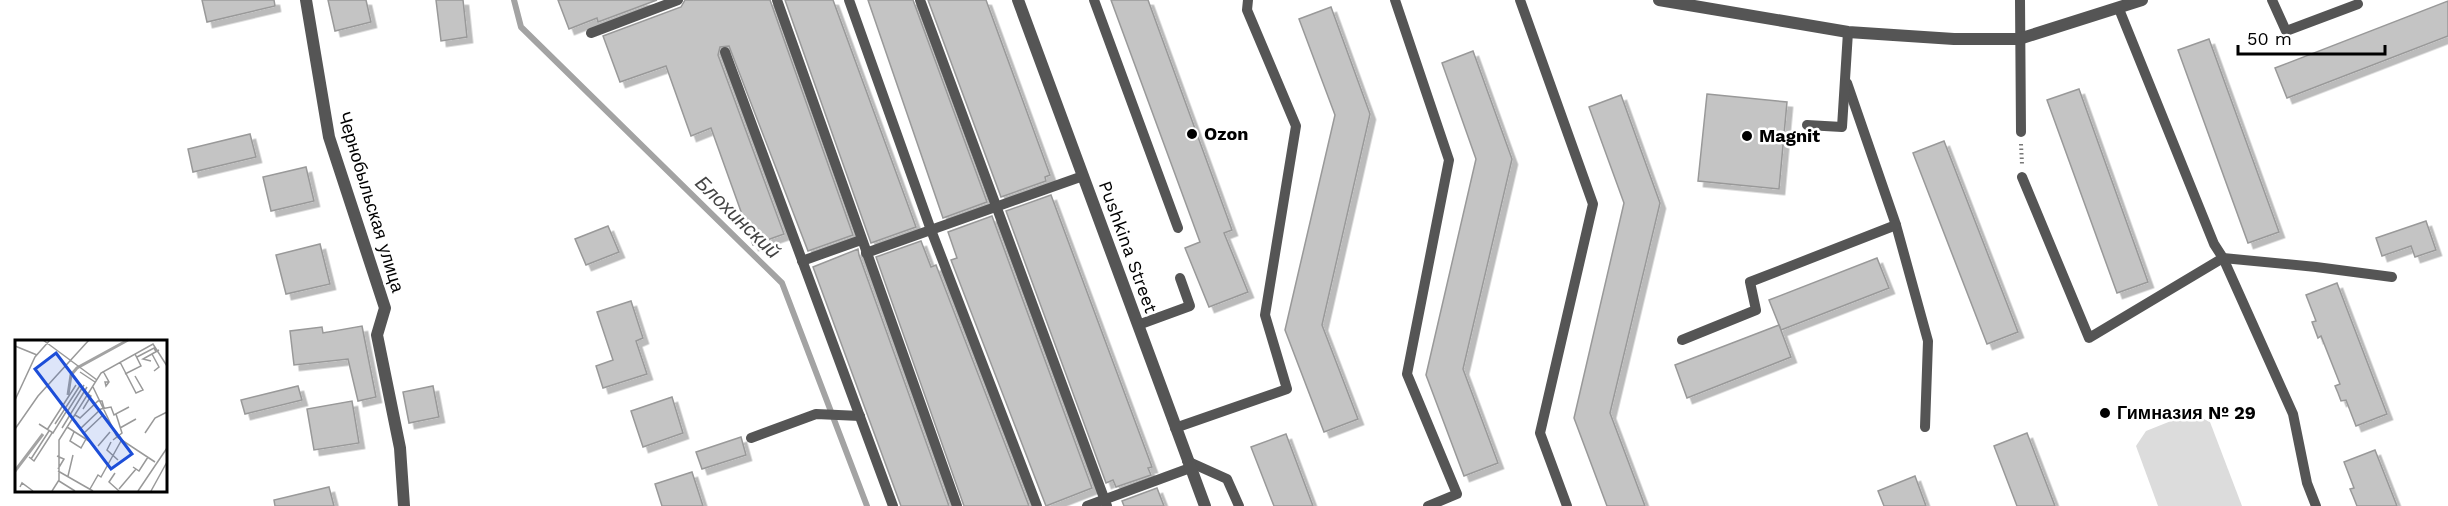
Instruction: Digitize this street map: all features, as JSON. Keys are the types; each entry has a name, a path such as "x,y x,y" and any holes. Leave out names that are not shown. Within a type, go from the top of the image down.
{"street":[{"name":"Чернобыльская улица","path":"306,0 329,137 385,308 377,335 400,448 404,506"},
{"name":"Pushkina Street","path":"1018,0 1205,506"},
{"path":"1659,0 1848,32 1954,39 2019,39 2142,0"}],"lane":[{"path":"591,33 678,0"},
{"path":"777,0 957,506"},
{"path":"849,0 931,230 1037,506"},
{"path":"921,0 1105,503"},
{"path":"1094,0 1178,228"},
{"path":"1175,428 1287,389 1265,315 1296,126 1247,10 1248,0"},
{"path":"1395,0 1449,160 1407,374 1457,494 1428,506"},
{"path":"1520,0 1593,204 1540,433 1567,506"},
{"path":"2020,0 2021,132"},
{"path":"2272,0 2286,31 2358,4"},
{"path":"2119,9 2214,244 2223,258 2293,414 2307,483 2316,506"},
{"path":"1807,125 1842,127 1848,32"},
{"path":"725,52 893,506"},
{"path":"1846,83 1896,225 1928,341 1925,427"},
{"path":"866,253 1083,176"},
{"path":"2022,177 2089,338 2223,258 2392,277"},
{"path":"1683,340 1756,310 1750,282 1896,225"},
{"path":"802,261 861,240"},
{"path":"1137,325 1190,306 1180,278"},
{"path":"751,438 816,414 860,416"},
{"path":"1087,506 1105,503 1189,464 1227,479 1239,506"}],"path":[{"path":"2021,132 2022,177"}],"shaded area":[{"path":"2191,413 2210,422 2242,506 2158,506 2136,446 2146,431"}],"building":[{"path":"202,0 274,0 275,6 207,22"},
{"path":"328,0 366,0 371,22 335,31"},
{"path":"436,0 463,0 467,37 441,41"},
{"path":"558,0 657,0 598,22 597,18 569,29"},
{"path":"685,0 770,0 853,235 808,251 729,46 720,47 718,55 784,234 753,245 711,128 691,136 666,66 620,82 603,36 681,7"},
{"path":"785,0 833,0 916,227 871,243"},
{"path":"868,0 913,0 987,202 943,218"},
{"path":"928,0 986,0 1050,175 1045,177 1046,181 1001,197"},
{"path":"1111,0 1148,0 1232,230 1224,233 1248,292 1209,307 1185,248 1200,242"},
{"path":"2448,1 2448,36 2287,98 2275,68"},
{"path":"1331,7 1370,114 1322,325 1358,419 1324,432 1285,330 1335,115 1299,19"},
{"path":"2209,39 2279,232 2248,243 2178,50"},
{"path":"1473,51 1512,159 1463,369 1498,463 1464,476 1426,375 1476,159 1442,63"},
{"path":"2079,89 2148,282 2117,293 2047,100"},
{"path":"1707,94 1787,102 1779,189 1698,181"},
{"path":"1621,95 1660,203 1610,413 1645,506 1607,506 1574,418 1624,203 1589,107"},
{"path":"250,134 256,157 193,172 188,149"},
{"path":"1944,141 2018,332 1987,344 1913,153"},
{"path":"306,167 314,201 271,211 263,177"},
{"path":"1051,195 1152,467 1148,468 1151,475 1116,487 1113,480 1106,483 1006,211"},
{"path":"992,216 1092,488 1046,506 951,260 957,258 948,232"},
{"path":"2426,221 2436,250 2415,257 2411,246 2382,256 2376,238"},
{"path":"608,226 619,252 586,265 575,239"},
{"path":"921,241 931,267 936,265 1029,506 964,506 876,257"},
{"path":"320,244 330,284 286,294 276,255"},
{"path":"858,249 949,506 901,506 813,267"},
{"path":"1877,258 1889,288 1781,330 1769,300"},
{"path":"2337,283 2387,414 2356,426 2346,400 2341,401 2335,386 2340,384 2321,336 2318,338 2312,322 2316,321 2306,295"},
{"path":"631,301 643,338 636,341 647,374 603,388 596,366 613,360 597,312"},
{"path":"1779,325 1791,357 1687,398 1675,365"},
{"path":"362,326 376,397 358,401 348,359 294,365 290,331 322,327 323,333"},
{"path":"298,386 302,400 245,414 241,400"},
{"path":"433,386 439,417 409,423 403,392"},
{"path":"672,397 683,433 643,447 631,411"},
{"path":"352,401 359,443 314,450 307,409"},
{"path":"2027,433 2055,506 2017,506 1994,446"},
{"path":"1286,434 1313,506 1274,506 1251,447"},
{"path":"741,437 746,455 702,469 696,452"},
{"path":"2375,450 2397,506 2357,506 2350,489 2354,488 2344,462"},
{"path":"692,472 703,506 662,506 655,484"},
{"path":"1915,476 1926,506 1884,506 1878,491"},
{"path":"329,487 334,506 275,506 274,500"},
{"path":"1157,488 1164,506 1124,506 1122,501"}],"waterway":[{"name":"Блохинский","path":"514,0 521,27 782,283 867,506"}],"place":[{"name":"Ozon","path":"1192,134"},
{"name":"Magnit","path":"1747,136"},
{"name":"Гимназия № 29","path":"2105,413"}]}
